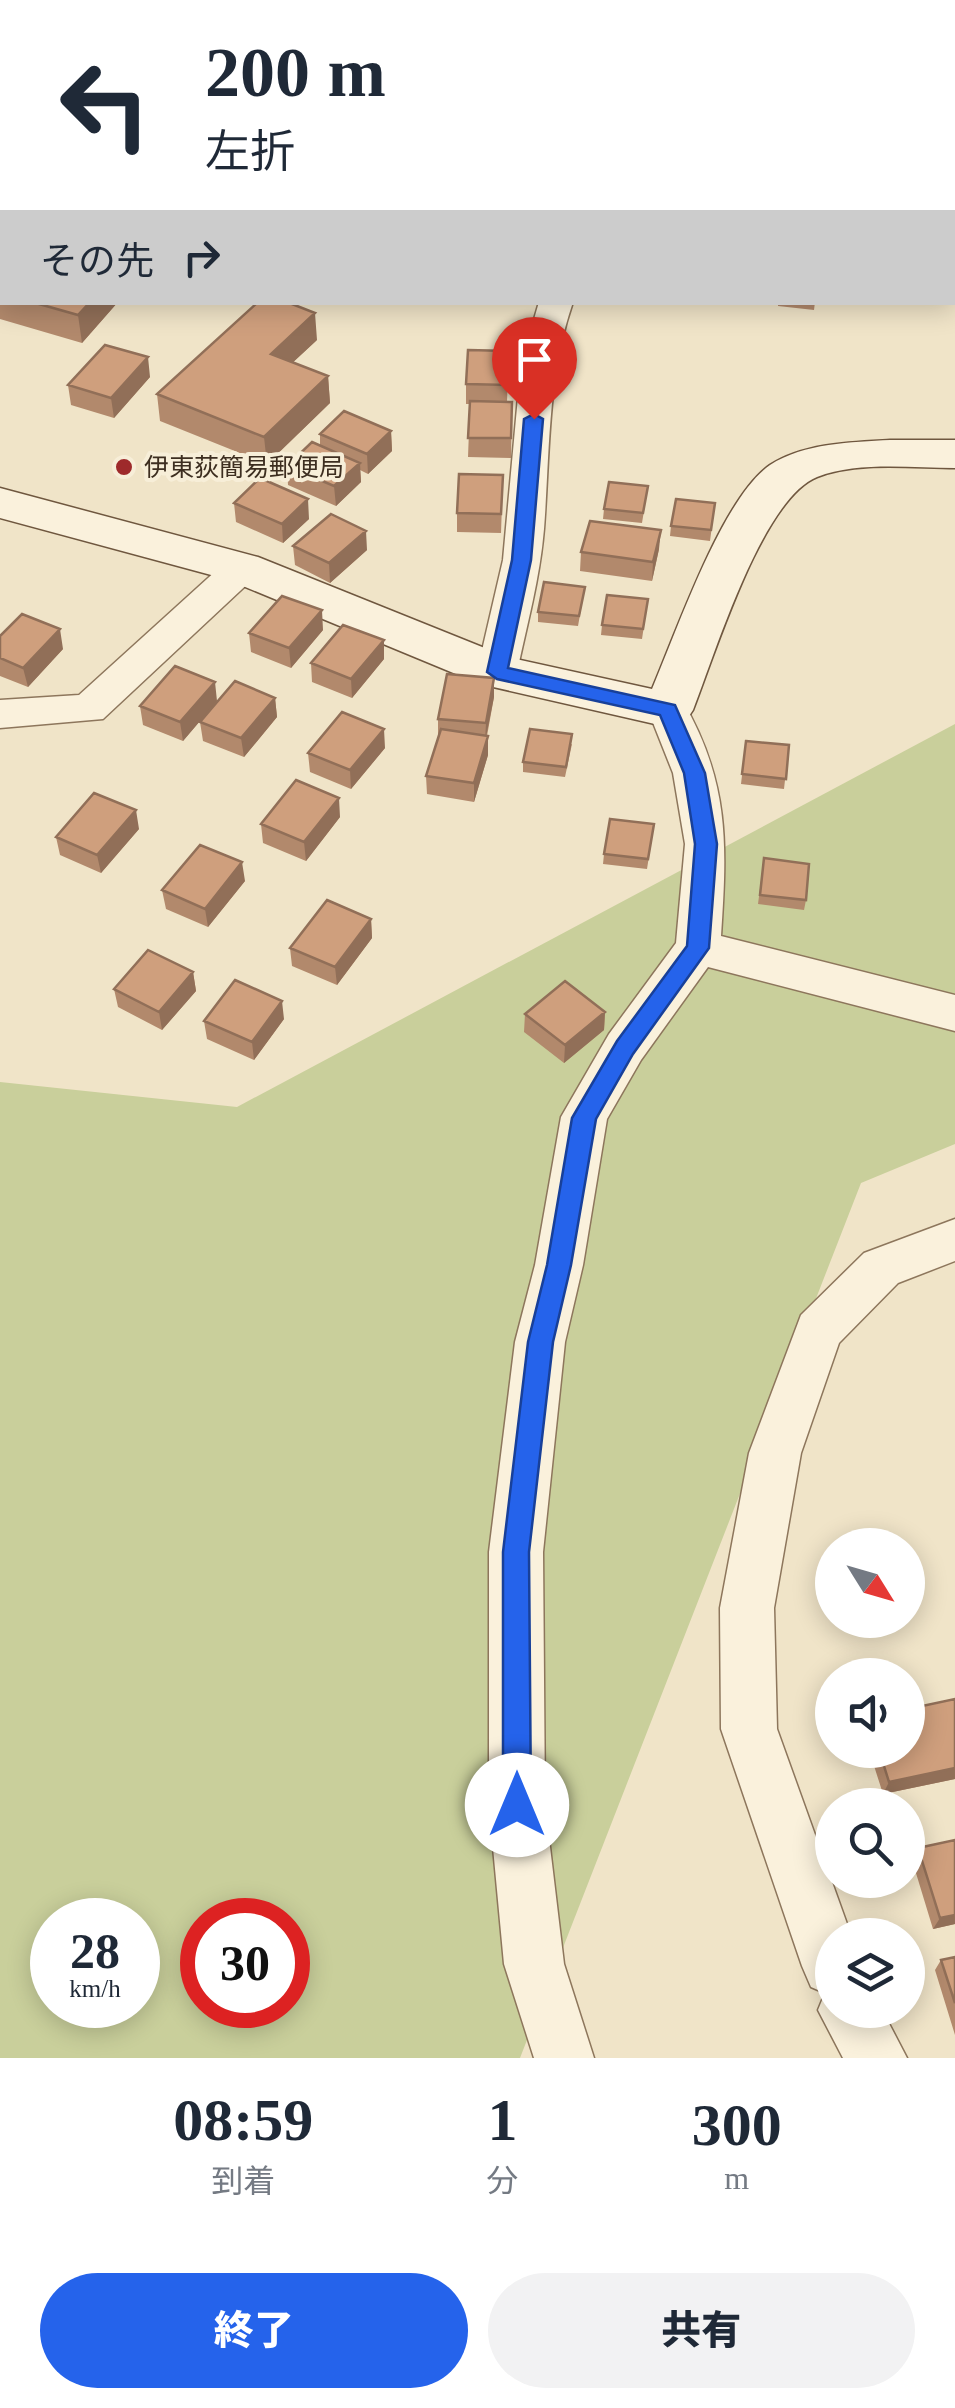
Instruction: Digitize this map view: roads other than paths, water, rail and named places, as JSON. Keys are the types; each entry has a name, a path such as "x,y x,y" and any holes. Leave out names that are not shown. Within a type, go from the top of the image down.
{"street":[{"path":"497,672 522,560 536,384 546,326 555,305"},
{"path":"564,2058 534,1964 517,1805 516,1552 540,1342 559,1265 584,1118 625,1047 698,948 706,844 694,773 668,710 754,510 784,476 845,456 955,454"},
{"path":"0,503 242,568 497,672 668,710"},
{"path":"0,714 89,709 242,568"},
{"path":"698,948 955,1013"},
{"path":"815,1918 748,1729 747,1608 774,1454 818,1330 881,1268 955,1240"},
{"path":"859,2028 877,2058"}],"place":[{"name":"伊東荻簡易郵便局","path":"124,467"}]}
